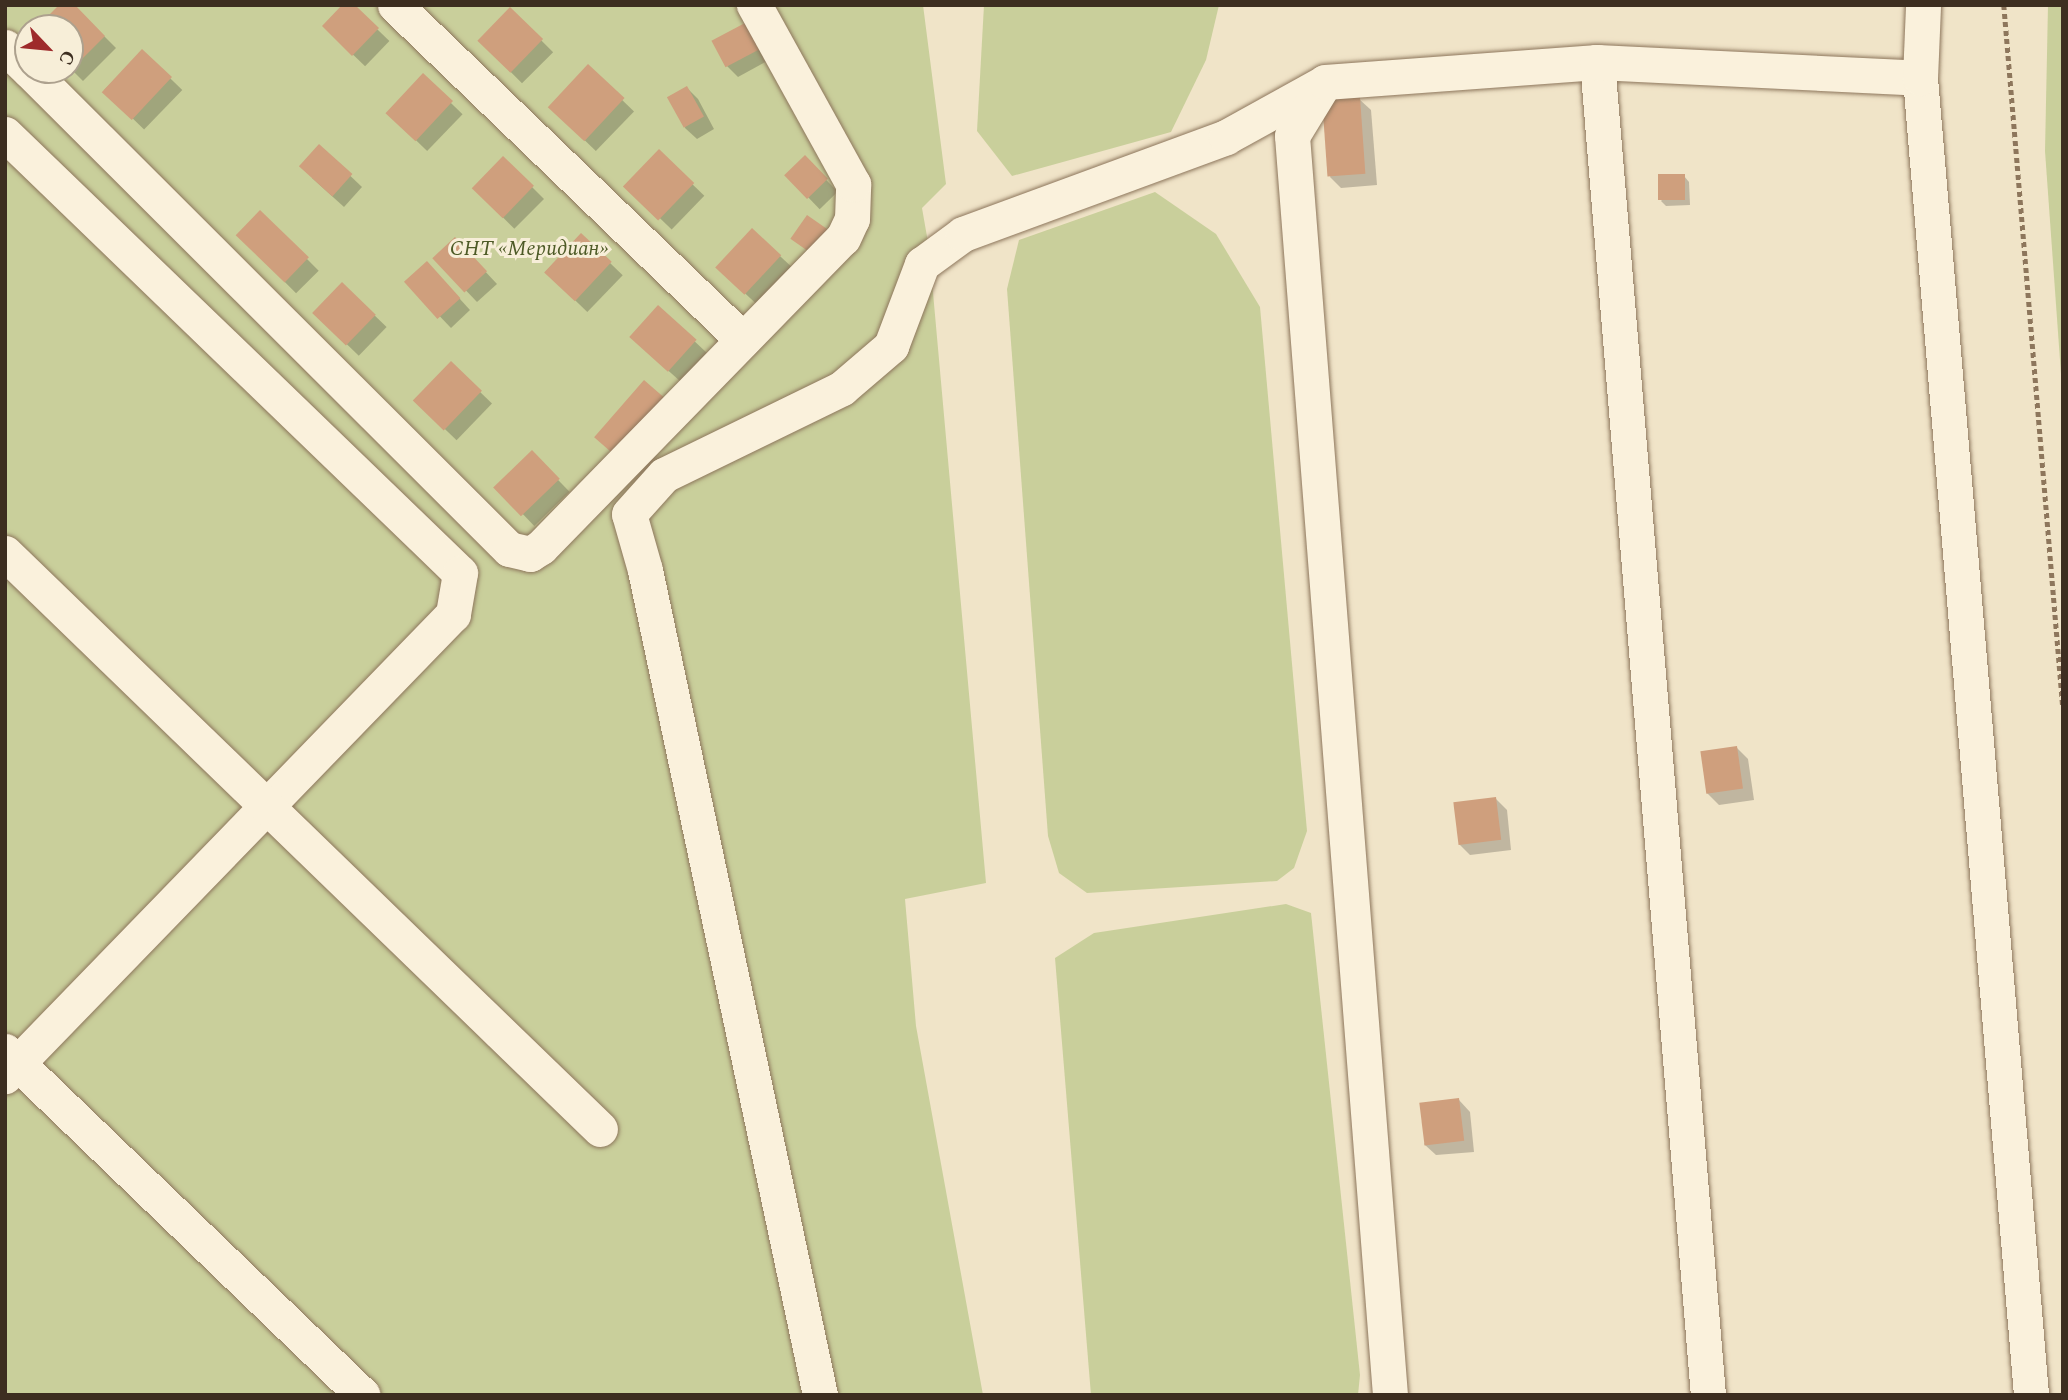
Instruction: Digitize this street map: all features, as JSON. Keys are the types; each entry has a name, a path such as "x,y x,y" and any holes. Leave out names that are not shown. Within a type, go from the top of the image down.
{"street":[{"path":"395,5 743,340"},
{"path":"42,84 509,549 520,554 530,554 541,547 843,238 852,219 855,201 853,184 754,5"},
{"path":"1923,5 1920,78 2031,1395"},
{"path":"820,1395 645,570 629,514 664,475 842,388 852,380 891,346 922,264 963,234 1226,136 1325,82 1597,62 1920,78"},
{"path":"1597,62 1708,1395"},
{"path":"1325,82 1292,136 1390,1395"},
{"path":"5,134 460,573 453,614 266,807 9,1063 362,1395"},
{"path":"5,553 600,1129"}],"path":[{"path":"2004,5 2063,708"}],"green space":[{"name":"СНТ «Меридиан»","path":"5,5 923,5 946,184 922,208 929,248 986,883 905,899 916,1026 983,1395 5,1395"},
{"path":"984,5 1219,5 1206,60 1171,132 1012,176 977,131"},
{"path":"2048,5 2063,5 2063,402 2045,151"},
{"path":"1155,192 1216,234 1260,307 1307,831 1294,868 1277,881 1087,893 1059,873 1048,836 1007,289 1019,240"},
{"path":"1286,904 1311,913 1360,1375 1358,1395 1091,1395 1055,958 1094,933"}],"building":[{"path":"59,5 75,5 84,14 50,14"},
{"path":"342,5 355,5 379,28 352,56 322,26"},
{"path":"510,7 543,39 510,73 477,41"},
{"path":"84,14 105,36 84,57"},
{"path":"745,23 759,49 726,67 711,41"},
{"path":"142,49 172,77 132,120 102,92"},
{"path":"588,64 625,98 584,141 548,107"},
{"path":"423,73 453,101 415,141 385,113"},
{"path":"687,86 704,117 684,128 667,97"},
{"path":"1360,97 1365,174 1327,176 1322,100"},
{"path":"319,144 352,174 332,196 299,166"},
{"path":"659,149 694,183 658,220 623,186"},
{"path":"805,155 828,179 807,199 784,175"},
{"path":"503,156 534,186 503,218 472,188"},
{"path":"1658,174 1685,174 1685,200 1658,200"},
{"path":"260,210 309,257 285,282 236,235"},
{"path":"807,215 833,233 817,257 790,239"},
{"path":"752,228 781,255 744,295 715,267"},
{"path":"581,233 612,262 575,301 544,272"},
{"path":"455,237 487,271 464,293 432,258"},
{"path":"427,261 460,298 437,319 404,282"},
{"path":"342,282 376,315 346,346 312,313"},
{"path":"658,305 697,340 668,372 629,337"},
{"path":"451,361 482,391 444,430 413,401"},
{"path":"644,380 670,403 621,460 594,437"},
{"path":"532,450 560,479 521,516 493,488"},
{"path":"1737,746 1743,789 1706,794 1700,751"},
{"path":"1496,797 1501,840 1459,845 1453,802"},
{"path":"1459,1098 1464,1141 1425,1146 1419,1103"}]}
